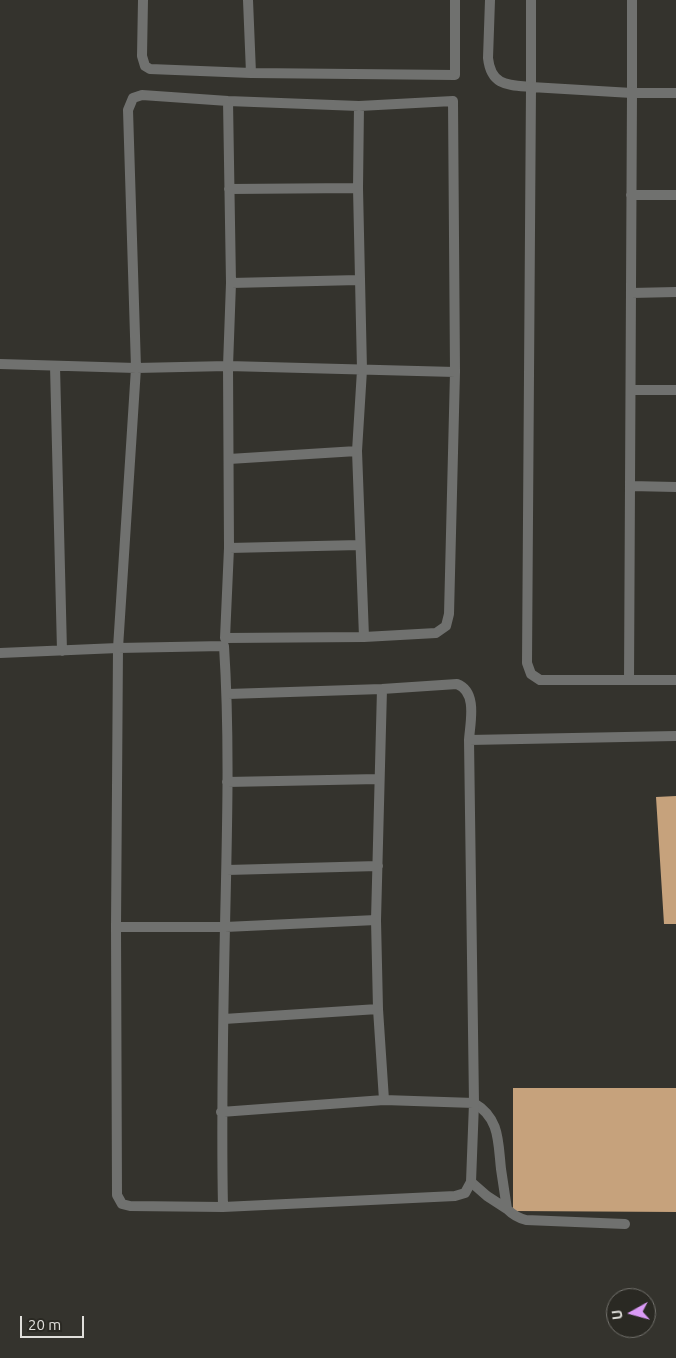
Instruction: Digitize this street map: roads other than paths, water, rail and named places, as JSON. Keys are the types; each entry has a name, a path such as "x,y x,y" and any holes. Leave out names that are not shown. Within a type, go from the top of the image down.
{"street":[{"path":"143,0 142,56 145,66 150,69 251,73 455,75 454,0"},
{"path":"248,0 251,73"},
{"path":"490,0 489,67 500,82 506,85 531,88 632,93 676,93"},
{"path":"531,0 527,663 531,674 540,680 676,680"},
{"path":"629,680 632,0"},
{"path":"228,101 231,283 228,366 229,548 225,638 364,637 436,632 446,626 449,614 455,372 453,101 359,106 228,101 142,95 133,98 128,110 136,368 118,648 117,1195 122,1204 126,1206 222,1207 455,1196 465,1193 471,1182 474,1103 469,740 471,702 469,695 462,686 457,684 382,689 228,694"},
{"path":"359,106 359,280 362,370 357,451 364,637"},
{"path":"229,189 358,188"},
{"path":"632,195 676,194"},
{"path":"231,283 359,280"},
{"path":"631,293 676,292"},
{"path":"0,364 136,368 228,366 455,372"},
{"path":"54,366 62,651"},
{"path":"630,390 676,390"},
{"path":"228,459 357,451"},
{"path":"630,486 676,486"},
{"path":"229,548 360,544"},
{"path":"0,653 224,646 228,694 227,870 221,1112 222,1207"},
{"path":"382,689 376,920 378,1009 384,1100"},
{"path":"469,740 676,736"},
{"path":"227,782 380,779"},
{"path":"227,870 378,866"},
{"path":"116,927 225,927 376,920"},
{"path":"224,1019 378,1009"},
{"path":"221,1112 384,1100 474,1103 483,1108 494,1124 498,1137 507,1209"},
{"path":"471,1182 514,1216 526,1220 624,1224"}]}
